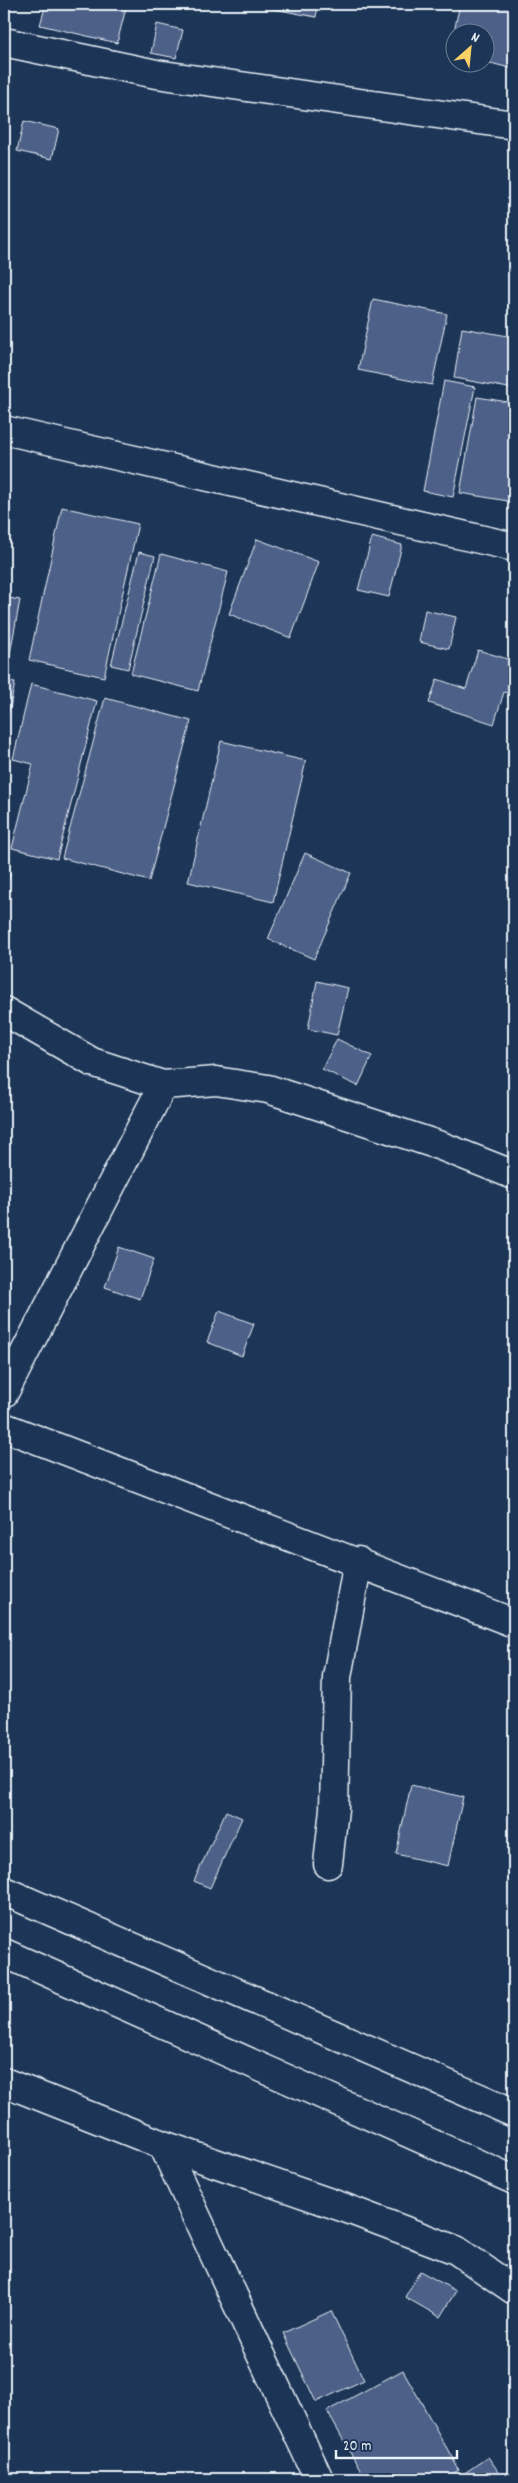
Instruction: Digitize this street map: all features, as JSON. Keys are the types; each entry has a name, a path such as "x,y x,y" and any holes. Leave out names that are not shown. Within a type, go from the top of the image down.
{"main road":[{"path":"4,42 156,74 514,125"},
{"path":"4,430 514,547"},
{"path":"4,1012 92,1062 163,1086 216,1081 268,1089 441,1146 514,1175"},
{"path":"4,1393 163,1086"},
{"path":"4,1427 358,1561 514,1623"},
{"path":"328,1864 334,1809 337,1677 358,1561"},
{"path":"4,1891 514,2113"},
{"path":"4,1953 514,2180"},
{"path":"4,2082 163,2145 345,2208 456,2250 514,2290"},
{"path":"163,2145 319,2479"}],"building":[{"path":"46,4 127,4 117,43 40,25"},
{"path":"248,4 318,4 316,17"},
{"path":"349,4 385,4 384,10"},
{"path":"460,4 514,4 514,69 496,64 496,22 456,22"},
{"path":"157,24 183,30 176,58 151,53"},
{"path":"24,121 59,129 52,159 17,151"},
{"path":"373,299 447,314 432,385 358,370"},
{"path":"462,328 514,337 514,389 454,378"},
{"path":"444,381 475,387 453,497 423,491"},
{"path":"477,397 514,403 514,502 460,493"},
{"path":"62,507 138,524 104,677 29,660"},
{"path":"372,537 402,545 389,597 358,590"},
{"path":"257,539 319,562 291,638 229,614"},
{"path":"139,552 155,556 128,669 111,665"},
{"path":"161,554 228,572 198,691 131,674"},
{"path":"4,597 20,600 7,670 4,669"},
{"path":"425,610 456,617 449,649 419,642"},
{"path":"478,650 514,661 514,695 504,692 494,724 429,703 437,679 466,689"},
{"path":"4,681 15,683 4,735"},
{"path":"31,684 97,701 57,859 12,848 33,764 13,759"},
{"path":"105,698 191,721 149,881 62,858"},
{"path":"221,741 306,761 273,902 188,882"},
{"path":"305,853 351,873 314,959 268,939"},
{"path":"4,871 10,873 4,906"},
{"path":"317,981 348,988 337,1035 308,1029"},
{"path":"337,1039 372,1056 358,1086 322,1069"},
{"path":"119,1247 154,1259 140,1299 105,1287"},
{"path":"219,1311 254,1324 242,1356 207,1342"},
{"path":"411,1785 463,1797 448,1866 396,1854"},
{"path":"226,1811 242,1818 210,1888 194,1881"},
{"path":"420,2271 456,2291 440,2317 405,2297"},
{"path":"331,2311 364,2380 316,2402 283,2333"},
{"path":"403,2370 459,2470 443,2479 365,2479 327,2411"},
{"path":"488,2457 504,2479 456,2479"}]}
